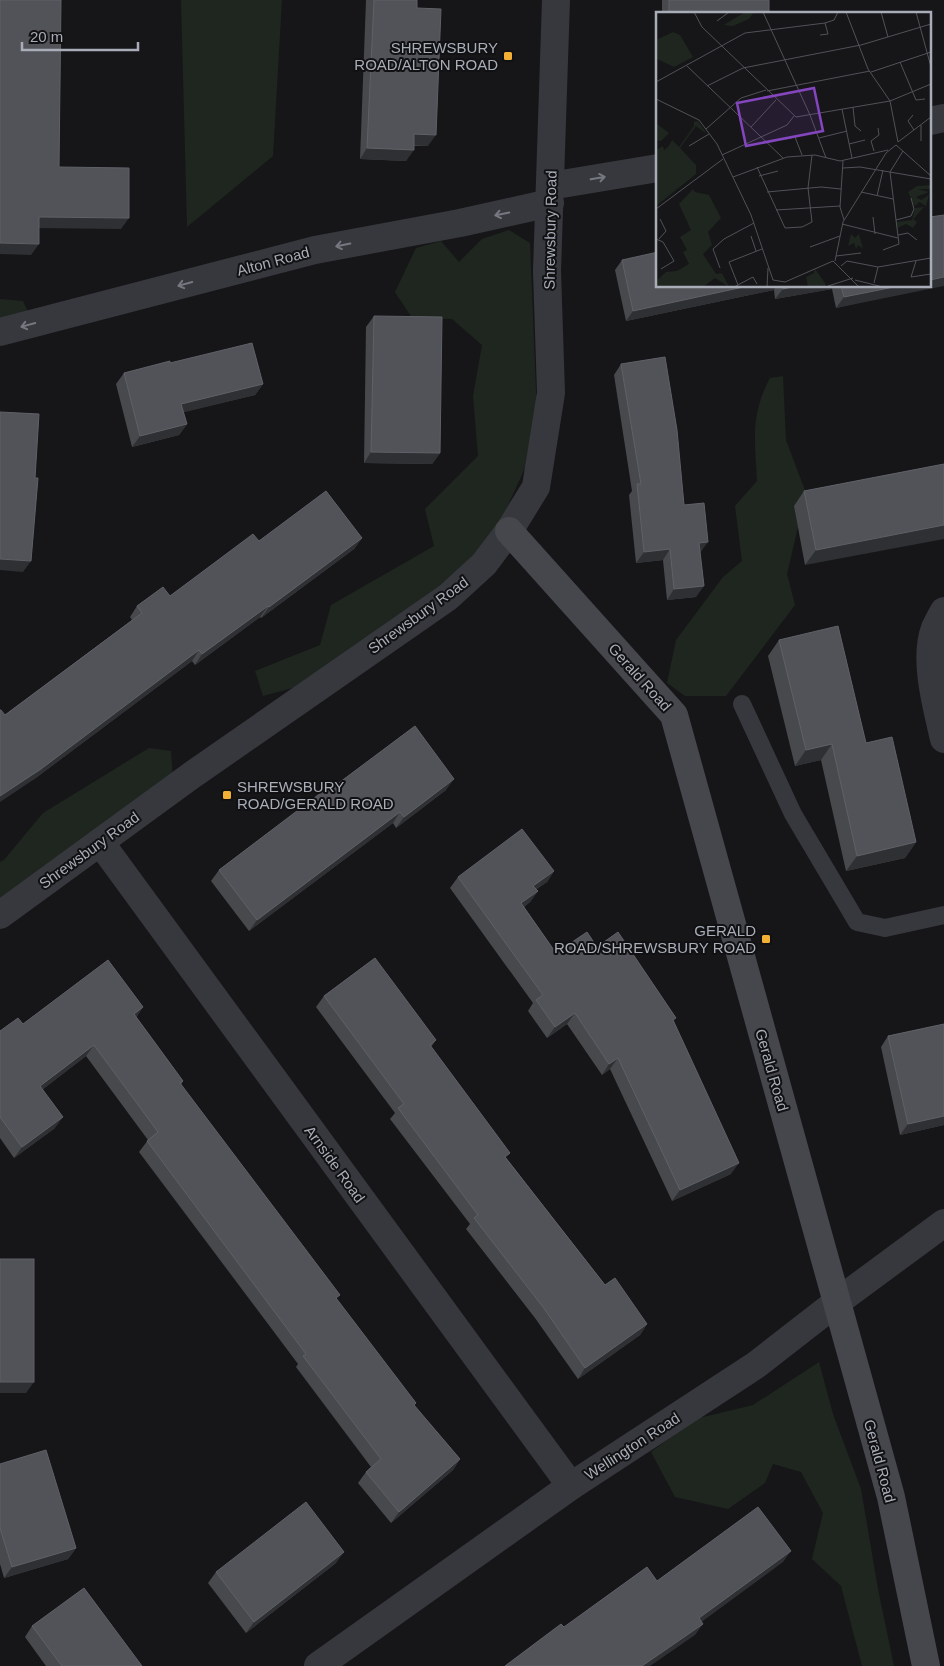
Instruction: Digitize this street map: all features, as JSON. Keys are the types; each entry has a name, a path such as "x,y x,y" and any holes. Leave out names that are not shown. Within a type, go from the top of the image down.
{"street":[{"name":"Shrewsbury Road","path":"0,915 192,775 448,597 484,564 509,531 536,487 551,393 547,271 556,0"},
{"name":"Alton Road","path":"0,332 316,250 460,223 550,195 656,168"},
{"name":"Gerald Road","path":"509,531 674,715 891,1497 926,1666"},
{"path":"944,611 935,629 930,652 934,693 944,739"},
{"name":"Arnside Road","path":"100,842 571,1486"},
{"name":"Wellington Road","path":"318,1666 571,1486 756,1365 944,1223"}],"lane":[{"path":"742,704 793,814 857,922 885,928 944,914"}],"shaded area":[{"path":"181,0 282,0 273,156 187,227"},
{"path":"509,230 530,243 538,439 492,541 355,671 263,696 255,671 320,645 331,605 434,546 425,509 478,456 473,396 482,345 452,319 412,318 395,292 416,248 441,241 459,262 482,239"},
{"path":"0,299 23,301 29,314 0,321"},
{"path":"783,376 786,440 806,493 787,574 795,605 726,696 685,696 667,683 676,640 723,577 742,561 735,506 757,481 755,428 759,404 770,378"},
{"path":"149,748 171,751 173,779 0,901 0,862 4,860 43,813"},
{"path":"819,1362 833,1414 861,1489 878,1589 894,1666 862,1666 841,1586 812,1559 823,1513 801,1472 773,1464 765,1483 728,1509 675,1497 651,1452 695,1419 753,1405"}],"building":[{"path":"0,0 61,0 59,167 129,168 129,218 39,217 39,244 0,243"},
{"path":"374,0 417,0 417,8 441,9 436,135 414,134 414,150 367,148"},
{"path":"669,0 769,0 769,12 669,12"},
{"path":"944,215 944,277 932,280 932,217"},
{"path":"656,252 656,288 739,288 633,311 622,260"},
{"path":"842,288 889,288 844,297"},
{"path":"374,316 442,317 440,453 371,452"},
{"path":"252,343 263,384 181,404 187,424 140,436 124,373"},
{"path":"665,357 677,430 684,505 704,503 708,542 699,543 704,586 674,589 670,549 644,552 637,484 641,484 621,364"},
{"path":"0,412 39,414 35,478 38,478 31,561 0,559"},
{"path":"944,464 944,525 816,550 804,491"},
{"path":"326,491 362,538 202,654 199,650 41,769 0,796 0,710 5,715 142,613 137,606 163,587 170,596 253,534 259,541"},
{"path":"838,626 866,743 892,737 916,842 857,856 832,744 806,750 779,640"},
{"path":"415,726 454,779 404,817 400,812 257,920 219,870 322,792 324,794"},
{"path":"522,829 554,871 533,886 538,891 521,903 556,953 587,932 597,947 618,932 676,1018 673,1020 739,1163 680,1190 618,1058 609,1064 575,1013 555,1027 536,1000 543,995 458,877"},
{"path":"375,958 436,1040 430,1045 510,1153 505,1157 605,1285 615,1278 647,1324 585,1368 543,1307 474,1218 478,1215 398,1108 404,1104 324,996"},
{"path":"108,960 143,1007 134,1014 183,1081 180,1083 340,1295 336,1298 416,1403 414,1405 460,1459 399,1512 366,1472 381,1459 303,1356 306,1354 147,1141 158,1132 94,1045 40,1086 63,1117 22,1147 0,1117 0,1031 18,1018 23,1024"},
{"path":"944,1024 944,1116 908,1124 888,1036"},
{"path":"0,1259 34,1259 34,1382 0,1382"},
{"path":"46,1450 76,1548 12,1567 0,1528 0,1464"},
{"path":"306,1502 344,1552 254,1622 216,1572"},
{"path":"758,1507 791,1551 699,1618 703,1624 642,1666 505,1666 561,1624 564,1627 647,1567 657,1581"},
{"path":"84,1588 142,1666 62,1666 32,1626"}],"place":[{"name":"SHREWSBURY ROAD/ALTON ROAD","path":"508,56"},
{"name":"SHREWSBURY ROAD/GERALD ROAD","path":"227,795"},
{"name":"GERALD ROAD/SHREWSBURY ROAD","path":"766,939"}]}
